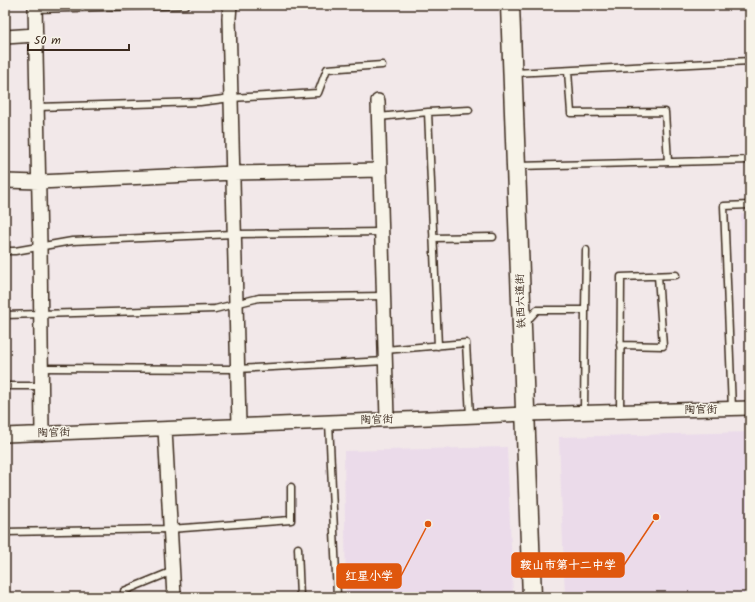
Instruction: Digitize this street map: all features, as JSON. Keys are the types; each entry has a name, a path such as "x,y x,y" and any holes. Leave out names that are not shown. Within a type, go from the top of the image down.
{"main road":[{"name":"铁西六道街","path":"510,5 532,597"}],"street":[{"path":"230,5 229,18 239,425"},
{"path":"35,7 38,107 42,434"},
{"path":"5,36 36,35"},
{"path":"378,101 387,419"},
{"path":"5,181 39,182 233,173 380,170"},
{"name":"陶官街","path":"5,435 387,419 750,408"},
{"path":"165,429 174,597"}],"lane":[{"path":"35,7 186,5"},
{"path":"512,73 750,61"},
{"path":"38,107 200,102 231,98 318,93 327,69 382,65"},
{"path":"568,70 571,113 665,112 668,162"},
{"path":"379,117 468,110"},
{"path":"428,112 438,346"},
{"path":"516,166 750,160"},
{"path":"732,409 724,206 750,205"},
{"path":"5,251 40,247 72,240 234,234 382,232"},
{"path":"433,238 493,237"},
{"path":"584,412 586,250"},
{"path":"620,412 621,278 676,275"},
{"path":"620,345 663,346 658,276"},
{"path":"5,315 215,310 259,298 383,296"},
{"path":"522,326 537,310 585,310"},
{"path":"42,368 237,369 385,356 438,346 466,343 470,416"},
{"path":"5,386 42,386"},
{"path":"323,597 337,597 329,422"},
{"path":"5,532 170,529 291,520 291,487"},
{"path":"298,548 300,597"},
{"path":"124,597 124,591 173,571"}],"shaded area":[{"path":"750,213 750,389 747,390 741,214"},
{"path":"750,432 750,597 565,597 559,437"},
{"path":"507,447 513,597 346,597 344,451"}],"place":[{"name":"鞍山市第十二中学","path":"656,517"},
{"name":"红星小学","path":"428,524"}]}
